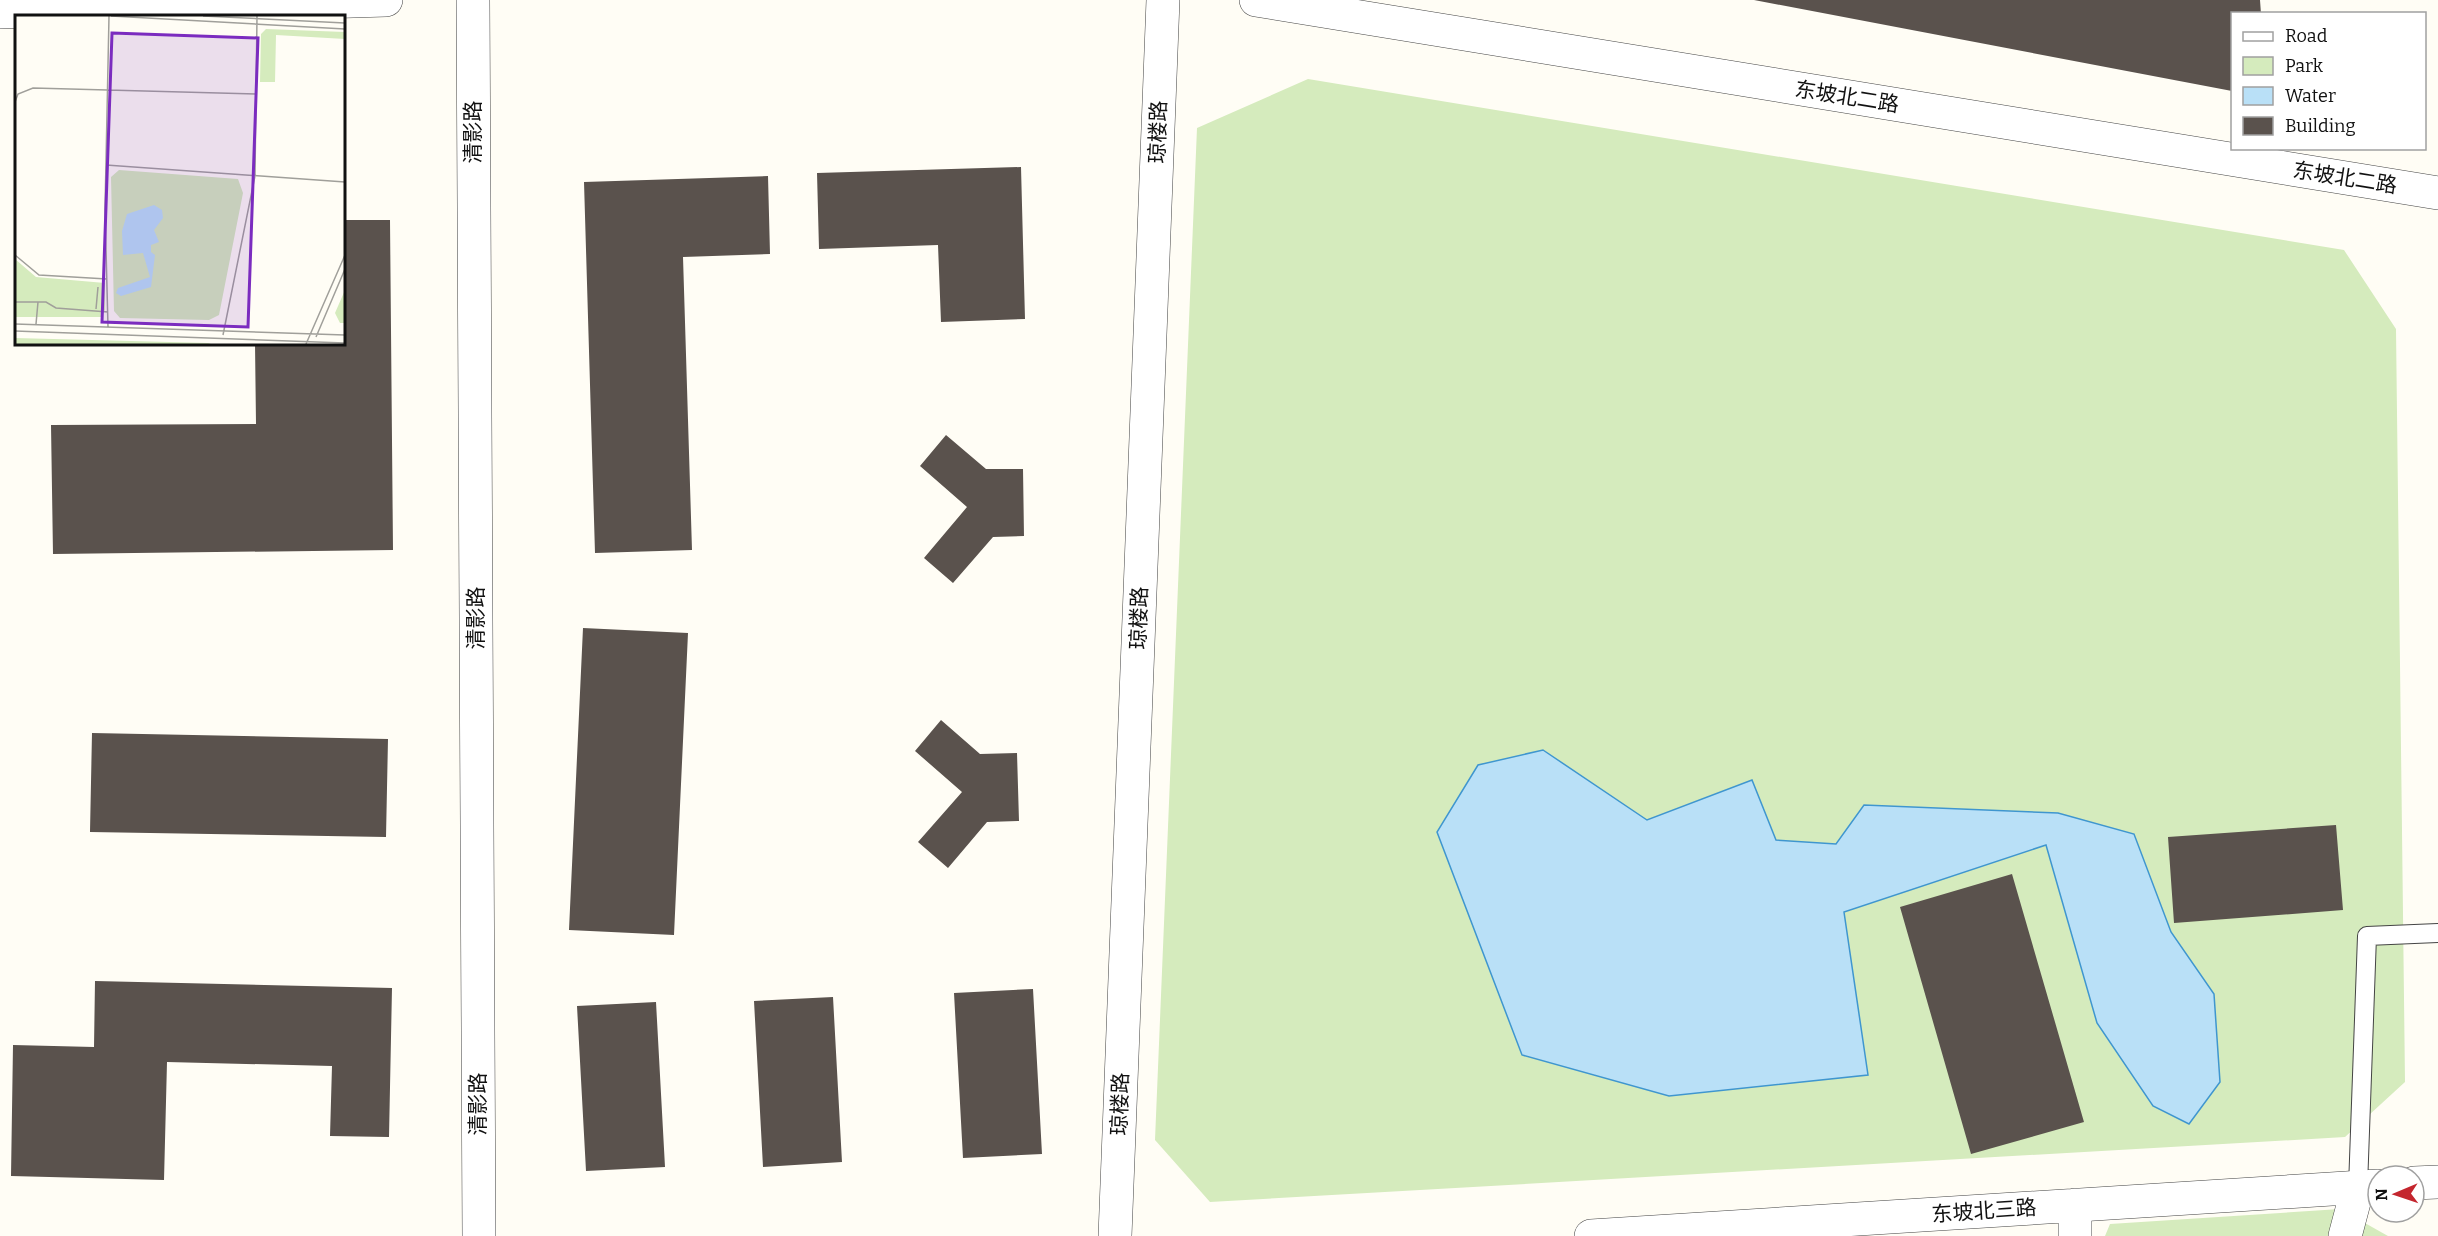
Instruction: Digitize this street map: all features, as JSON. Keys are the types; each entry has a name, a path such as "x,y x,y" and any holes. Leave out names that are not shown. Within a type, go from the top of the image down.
{"street":[{"path":"0,12 386,0"},
{"name":"清影路","path":"472,0 478,1236"},
{"name":"琼楼路","path":"1115,1236 1163,0"},
{"name":"东坡北二路","path":"1257,0 2438,194"},
{"name":"东坡北三路","path":"1591,1236 2075,1220 2366,1186"},
{"path":"2344,1236 2366,1190"}],"lane":[{"path":"2368,1164 2367,936 2438,933"}],"green space":[{"path":"1308,79 2344,250 2396,329 2405,1082 2345,1137 1210,1202 1155,1140 1197,128"},
{"path":"2340,1209 2388,1236 2105,1236 2110,1224"}],"water":[{"path":"1543,750 1647,820 1752,780 1776,840 1836,844 1864,805 2058,813 2134,834 2171,932 2214,994 2220,1082 2189,1124 2153,1106 2097,1023 2046,845 1844,912 1868,1075 1669,1096 1522,1055 1437,832 1478,765"}],"building":[{"path":"1754,0 2260,0 2261,12 2231,12 2231,91"},
{"path":"1021,167 1025,319 941,322 938,245 819,249 817,173"},
{"path":"768,176 770,254 683,257 692,550 595,553 584,182"},
{"path":"345,220 390,220 393,550 53,554 51,425 256,424 255,345 345,345"},
{"path":"946,435 986,469 1023,469 1024,536 993,537 953,583 924,558 967,507 920,466"},
{"path":"583,628 688,633 674,935 569,930"},
{"path":"941,720 980,754 1017,753 1019,821 987,822 948,868 918,842 962,792 915,751"},
{"path":"92,733 388,739 386,837 90,832"},
{"path":"2336,825 2343,910 2174,923 2168,837"},
{"path":"2012,874 2084,1122 1971,1154 1900,907"},
{"path":"95,981 392,988 389,1137 330,1136 332,1066 167,1062 164,1180 11,1176 13,1045 94,1047"},
{"path":"1033,989 1042,1154 963,1158 954,993"},
{"path":"833,997 842,1162 763,1167 754,1001"},
{"path":"656,1002 665,1167 586,1171 577,1006"}]}
